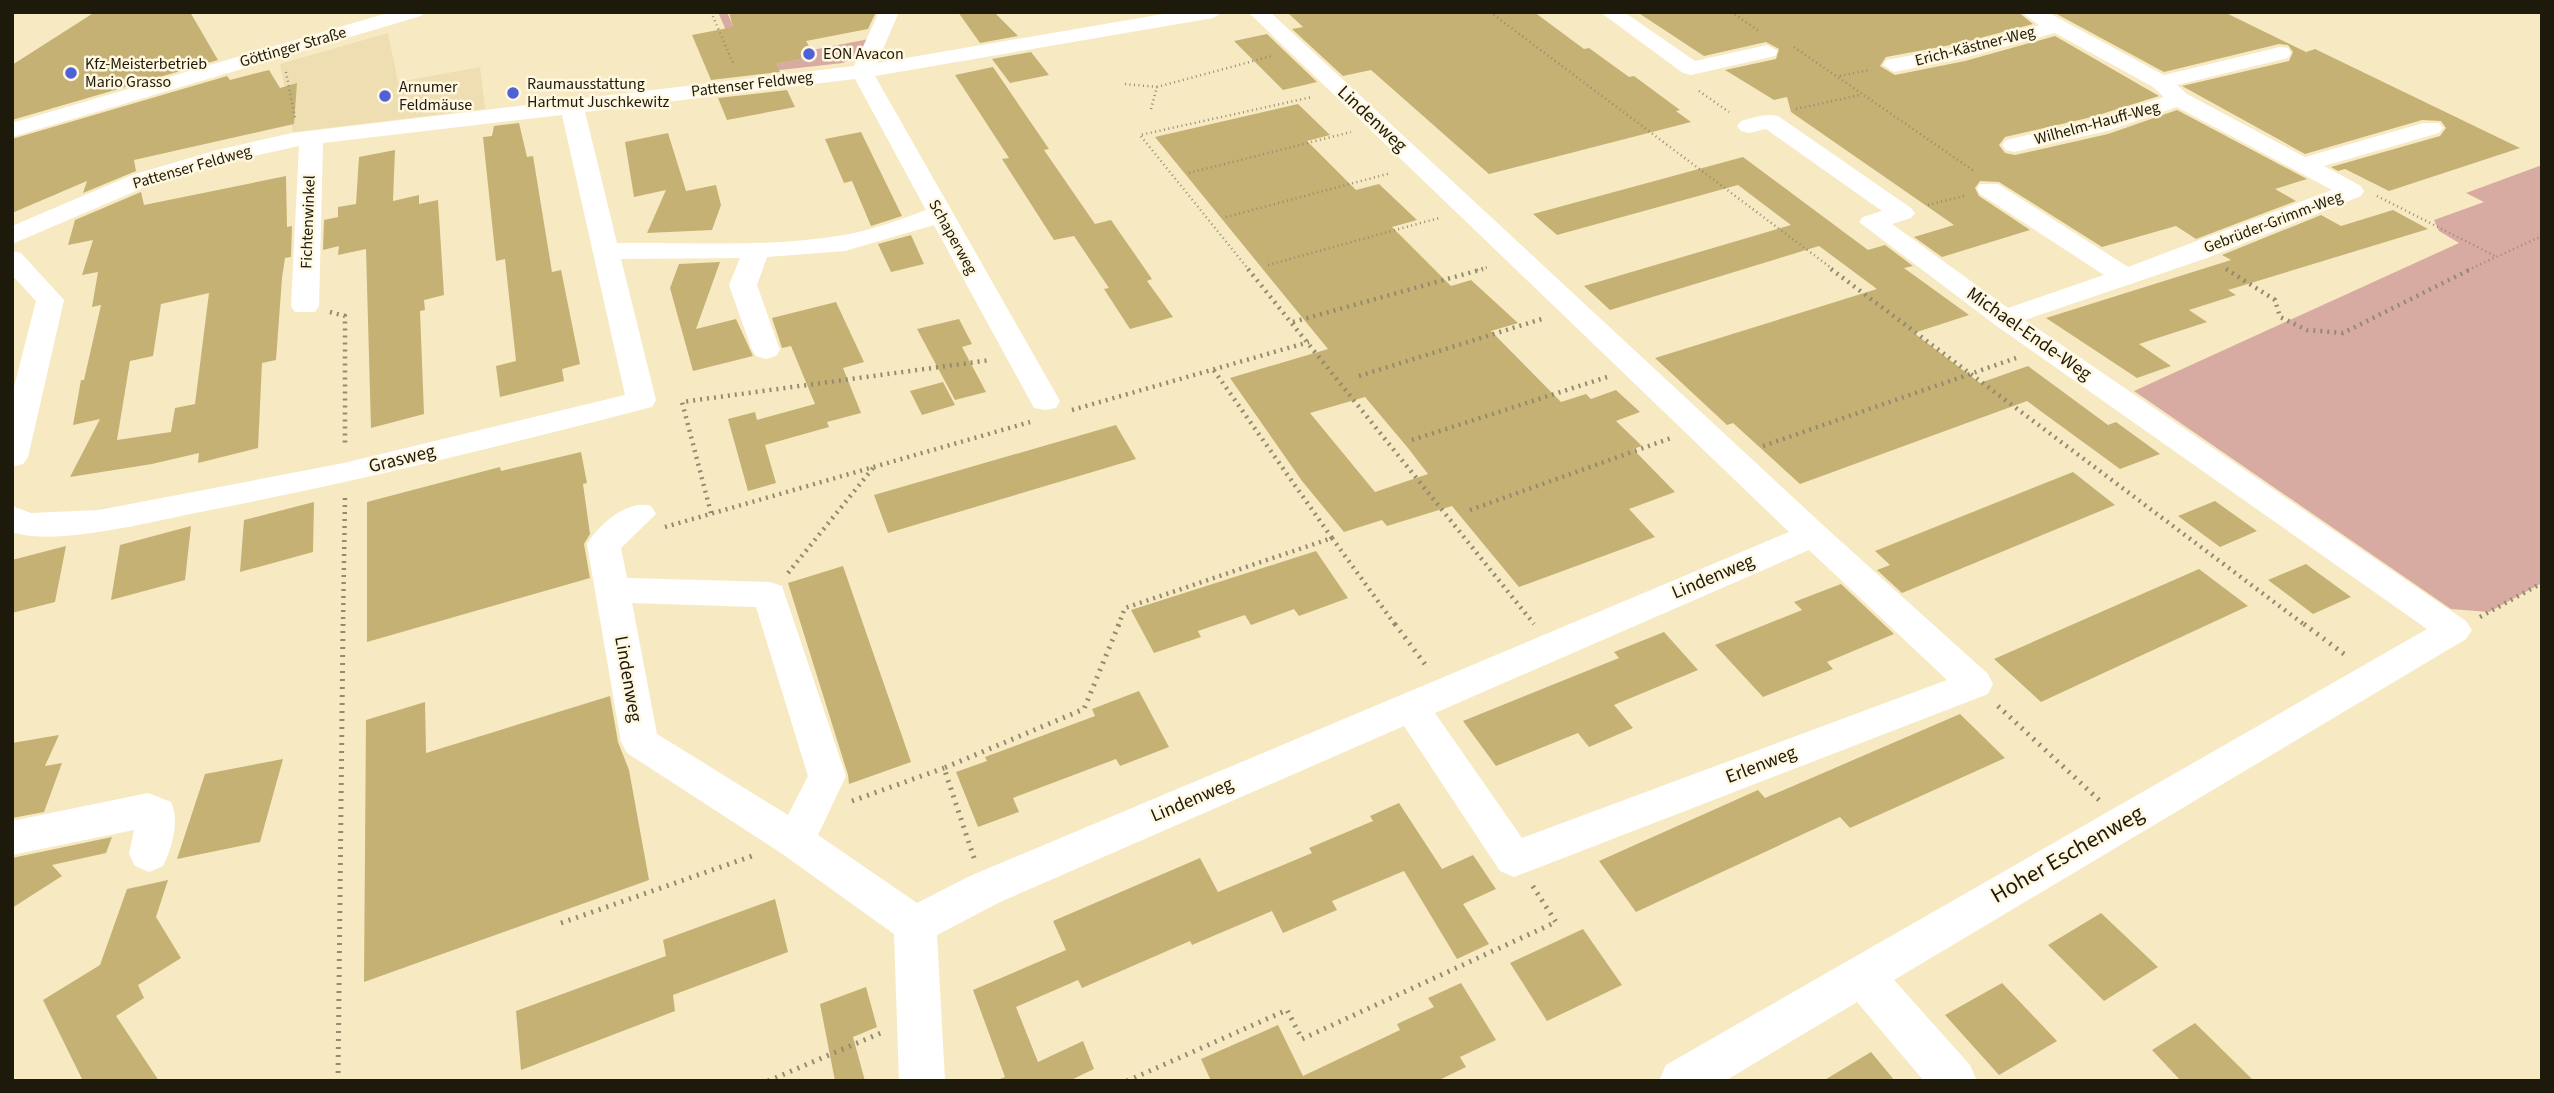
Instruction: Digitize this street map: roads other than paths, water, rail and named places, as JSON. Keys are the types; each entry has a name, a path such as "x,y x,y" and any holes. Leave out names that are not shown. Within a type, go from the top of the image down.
{"street":[{"name":"Göttinger Straße","path":"12,130 414,12"},
{"path":"862,72 889,12"},
{"name":"Pattenser Feldweg","path":"12,236 141,180 225,155 305,139 862,72 1213,12"},
{"name":"Lindenweg","path":"649,521 604,544 640,742 801,829 915,925 985,889 1813,535 1258,12"},
{"path":"1610,12 1690,68 1774,44"},
{"name":"Erich-Kästner-Weg","path":"1894,65 1964,51 2041,16"},
{"name":"Gebrüder-Grimm-Weg","path":"2004,318 2198,252 2352,191 2179,100 2161,82 2041,16"},
{"path":"2161,82 2280,53"},
{"name":"Schaperweg","path":"862,72 1051,410"},
{"name":"Wilhelm-Hauff-Weg","path":"2014,145 2099,126 2179,100"},
{"name":"Grasweg","path":"12,517 25,525 99,521 344,474 641,400 572,107"},
{"name":"Michael-Ende-Weg","path":"1760,123 1902,213 1872,222 2004,318 2454,630"},
{"path":"2302,164 2431,128"},
{"name":"Fichtenwinkel","path":"305,139 305,306"},
{"path":"1989,188 2124,276"},
{"path":"605,251 757,249 833,244 892,232 940,214"},
{"path":"757,249 743,285 766,351"},
{"path":"12,259 50,300 12,457"},
{"name":"Erlenweg","path":"1411,707 1514,859 1975,684 1813,535"},
{"path":"612,590 770,595 827,776 801,829"},
{"name":"Hoher Eschenweg","path":"1682,1081 2454,630"},
{"path":"12,838 148,810 157,814 158,822 149,854"},
{"path":"915,925 922,1081"},
{"path":"1861,975 1954,1081"}],"place":[{"name":"EON Avacon","path":"809,54"},
{"name":"Kfz-Meisterbetrieb Mario Grasso","path":"71,73"},
{"name":"Raumausstattung Hartmut Juschkewitz","path":"513,93"},
{"name":"Arnumer Feldmäuse","path":"385,96"}]}
